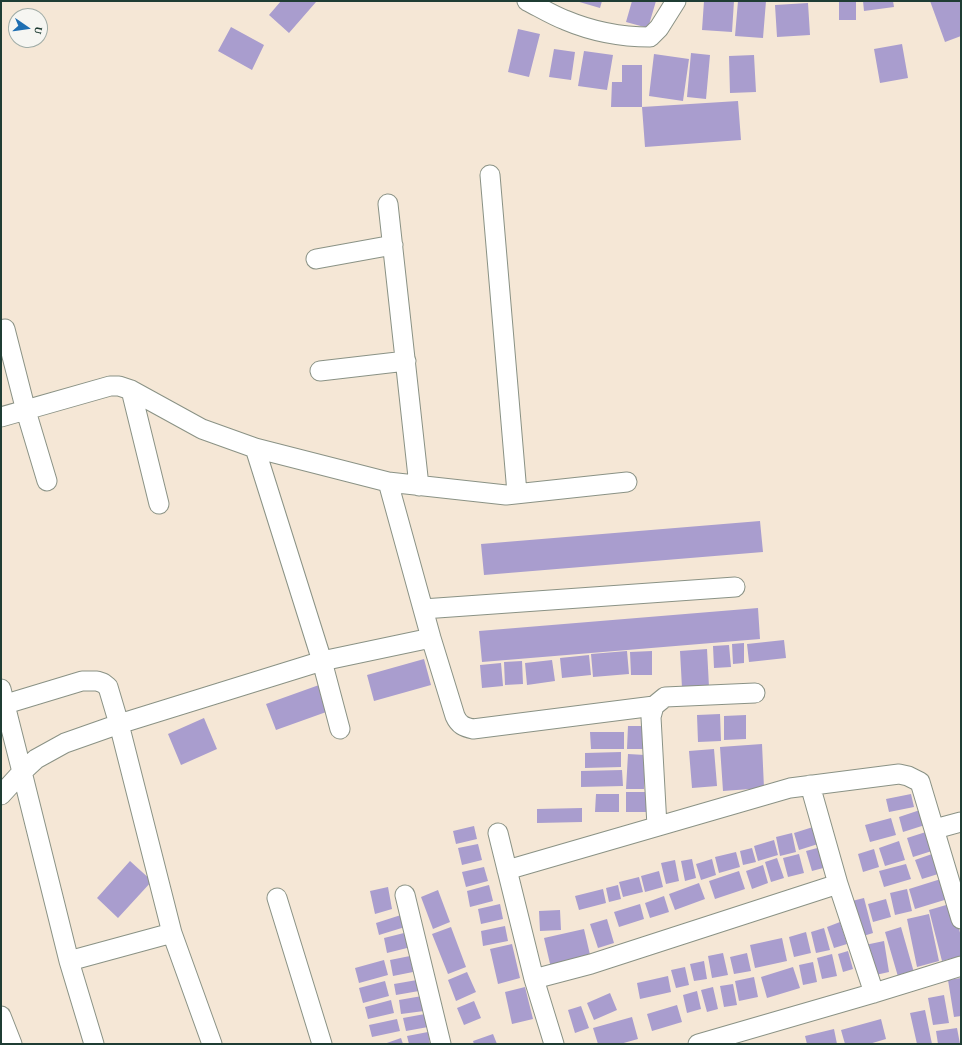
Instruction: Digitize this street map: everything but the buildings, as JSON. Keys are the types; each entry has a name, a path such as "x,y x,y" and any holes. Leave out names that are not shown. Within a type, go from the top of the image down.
{"street":[{"path":"527,1 566,20 594,29 633,37 650,37 659,28 676,1"},
{"path":"490,175 517,493"},
{"path":"388,204 419,486"},
{"path":"316,259 393,245"},
{"path":"4,329 47,481"},
{"path":"320,371 406,361"},
{"path":"1,417 110,386 119,386 131,390 202,429 255,448 388,482 506,495 627,482"},
{"path":"131,390 159,504"},
{"path":"255,448 322,661 340,729"},
{"path":"388,482 431,638 455,716 459,724 464,727 473,729 654,706 665,697 755,694"},
{"path":"423,610 735,587"},
{"path":"1,795 36,759 65,743 119,724 322,661 431,638"},
{"path":"94,1044 69,961 3,696 82,681 97,681 108,687 119,724 172,933 212,1044"},
{"path":"654,706 652,717 657,826"},
{"path":"507,870 790,788 899,774 908,776 920,782 961,919"},
{"path":"810,785 838,884 874,993"},
{"path":"935,829 961,822"},
{"path":"498,833 534,978 554,1044"},
{"path":"534,978 590,964 838,884"},
{"path":"405,895 441,1044"},
{"path":"277,898 322,1044"},
{"path":"69,961 172,933"},
{"path":"698,1044 961,966"},
{"path":"1,1016 12,1044"}]}
